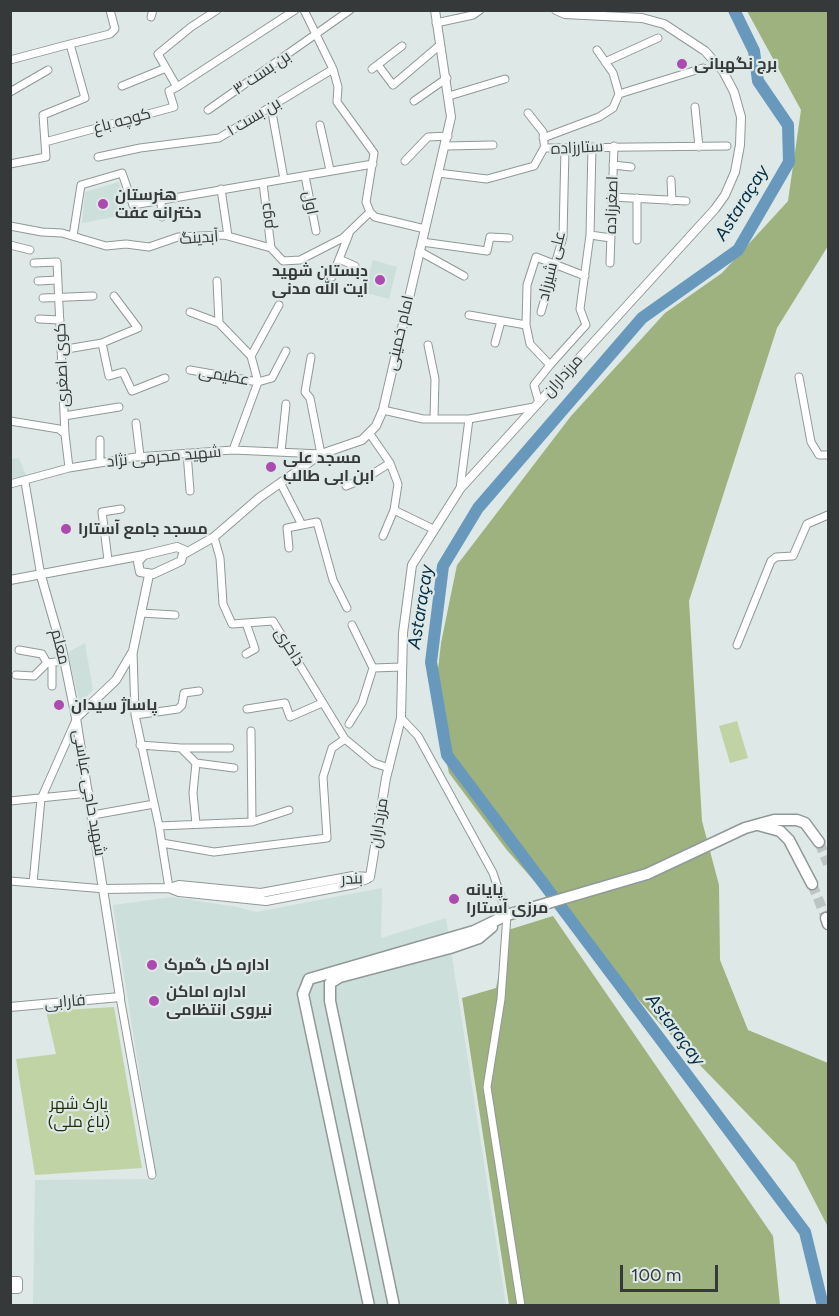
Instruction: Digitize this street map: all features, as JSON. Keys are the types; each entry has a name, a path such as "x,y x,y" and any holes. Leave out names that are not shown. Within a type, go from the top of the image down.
{"main road":[{"path":"369,1305 303,994 309,979 474,930 507,915 647,874 755,825 784,819 797,820 811,829 819,842"},
{"path":"755,825 780,831 789,840 812,884"},
{"path":"394,1305 330,1001 330,983 339,977 381,968 479,938 507,915"}],"street":[{"path":"10,60 110,34 115,28 110,10"},
{"path":"217,10 191,27 158,54 177,87 295,10"},
{"path":"304,10 333,69 338,87 337,102 374,153 366,202 370,212 375,217 425,229"},
{"name":"بن بست ۳","path":"208,110 350,10"},
{"name":"امام خمینی","path":"370,434 383,410 451,117 447,78 435,10"},
{"path":"436,23 473,15 480,10"},
{"name":"مرزداران","path":"370,877 388,768 401,718 403,633 412,565 460,489 715,209 725,195 735,172 740,145 741,117 734,92 723,71 705,51 664,24 642,18 575,15 556,10"},
{"path":"605,62 658,38"},
{"path":"10,164 46,157 43,115 85,98 70,44"},
{"path":"402,46 375,67 393,85 440,45"},
{"path":"543,138 599,117 613,108 619,94 613,73 597,50"},
{"path":"122,86 166,68"},
{"path":"619,94 703,68"},
{"name":"بن بست ۱","path":"98,157 140,148 219,138 333,69"},
{"path":"10,92 48,70"},
{"path":"414,101 447,78"},
{"path":"449,96 505,79"},
{"name":"کوچه باغ","path":"45,142 174,107 169,91 177,87"},
{"path":"271,107 284,179"},
{"path":"695,107 699,147"},
{"path":"528,113 543,132 544,148"},
{"path":"320,125 330,170"},
{"path":"405,162 428,137 448,136"},
{"path":"446,146 493,145"},
{"name":"ستارزاده","path":"438,173 487,179 534,166 544,148 728,146"},
{"path":"383,410 423,419 469,419 536,405 534,385 586,325 580,309 590,235 592,147"},
{"name":"اصغرزاده","path":"610,263 614,147"},
{"name":"علی شیرزاد","path":"541,312 562,237 565,148"},
{"path":"73,236 81,185 122,173 133,205 373,164"},
{"path":"613,165 631,166"},
{"name":"اول","path":"305,176 316,231"},
{"path":"671,180 672,201"},
{"name":"دوم","path":"263,183 271,248"},
{"path":"221,189 228,236"},
{"path":"612,197 687,201"},
{"path":"637,198 637,240"},
{"path":"161,200 162,217"},
{"name":"آبدینگ","path":"10,226 73,236 106,246 126,244 149,247 178,237 228,236 271,248 283,261 300,260 328,247 370,212"},
{"path":"332,277 350,231"},
{"path":"590,235 611,238"},
{"path":"422,242 487,251 490,237 509,238"},
{"path":"10,245 30,250"},
{"path":"419,251 464,276"},
{"path":"550,365 530,344 526,325 527,285 536,257 585,276"},
{"path":"339,259 355,266"},
{"name":"کوی اصغری","path":"34,263 57,262 65,434 69,468"},
{"path":"38,281 58,280"},
{"path":"217,281 219,323"},
{"path":"43,298 93,296"},
{"path":"61,350 102,343 138,328 114,296"},
{"path":"251,356 279,305"},
{"path":"190,312 219,323 251,356 258,382 233,450"},
{"path":"469,315 526,325"},
{"path":"39,320 60,320"},
{"path":"495,343 501,321"},
{"path":"102,343 109,376 123,372 132,391 165,378"},
{"path":"428,345 428,357 435,380 434,418"},
{"path":"258,382 272,378 286,351"},
{"path":"311,357 305,392 310,398 321,454"},
{"name":"عظیمی","path":"190,370 258,382"},
{"path":"800,377 811,442 819,455 828,455"},
{"path":"281,452 286,404"},
{"path":"64,416 119,407"},
{"path":"460,489 469,419"},
{"path":"10,421 59,429 65,434"},
{"path":"136,423 140,456"},
{"path":"144,555 140,558 138,567 140,572 149,575 181,561 184,554 214,537 259,498 321,454 350,445 370,434 390,463 398,484 394,510 383,536"},
{"path":"100,440 100,463"},
{"name":"شهید محرمی نژاد","path":"10,484 25,482 69,468 140,456 233,450 321,454"},
{"path":"187,453 190,491"},
{"path":"346,486 366,478 390,463"},
{"path":"25,482 41,576"},
{"path":"281,484 302,525"},
{"path":"108,560 102,512 121,509"},
{"path":"394,510 433,529"},
{"path":"737,645 771,561 776,557 793,556 807,524 828,514"},
{"path":"290,548 287,528 317,522 333,580 347,608"},
{"path":"214,537 220,558 223,604 232,624 246,623 255,650 246,654"},
{"path":"10,580 41,576 177,547 181,548 184,554"},
{"name":"شهید حاجی عباسی","path":"120,997 105,889 76,718 116,680 133,651 149,575"},
{"name":"معلم","path":"41,576 64,661 76,718"},
{"path":"141,613 175,615"},
{"name":"ذاکری","path":"246,623 273,621 345,739 374,763 388,768"},
{"path":"349,724 362,703 373,668 352,625"},
{"path":"19,650 42,654 50,663 51,686"},
{"path":"133,651 135,715 159,826 169,888"},
{"path":"16,675 34,676 50,663 64,661"},
{"path":"373,668 402,667"},
{"path":"135,715 178,709 182,705 184,693 199,691"},
{"path":"247,709 285,703 290,717 322,703"},
{"path":"33,883 41,798 76,718"},
{"path":"401,718 418,736 493,873 507,915 501,999 488,1087 520,1305"},
{"path":"251,731 252,822"},
{"path":"162,843 214,852 327,838 323,777 332,748 345,739"},
{"path":"140,745 181,748 230,747"},
{"path":"181,748 196,763 234,768"},
{"path":"196,763 193,793 196,824"},
{"path":"10,801 89,793"},
{"path":"93,815 154,804"},
{"path":"159,826 252,822 289,810"},
{"name":"بندر","path":"105,889 169,888 179,892 266,901 355,884 370,877"},
{"path":"10,881 105,889"},
{"path":"120,997 152,1175"},
{"name":"فارابی","path":"10,1007 120,997"}],"shaded area":[{"name":"هنرستان دخترانه عفت","path":"119,182 124,215 82,223 85,192"},
{"name":"دبستان شهید آیت الله مدنی","path":"373,260 397,267 389,299 363,292"},
{"path":"19,458 26,476 11,478 11,459"},
{"path":"85,643 93,690 80,703 68,656 70,651"},
{"path":"382,888 381,938 446,918 506,1305 33,1306 35,1180 156,1179 113,905 172,897 256,912"}],"green space":[{"path":"747,11 828,11 828,246 777,328 689,601 702,821 719,885 720,960 748,1030 828,1063 828,1227 795,1163 660,1024 506,849 449,773 434,704 441,643 457,565 571,416 665,313 722,273 788,201 801,110"},
{"path":"737,721 748,758 730,763 719,726"},
{"path":"553,916 773,1236 780,1305 509,1305 462,998 496,988 508,930"},
{"name":"پارک شهر (باغ ملی)","path":"114,1007 142,1168 35,1175 16,1059 56,1054 46,1011"}],"waterway":[{"name":"Astaraçay","path":"734,10 754,51 758,81 788,125 789,162 738,250 642,318 478,508 443,566 431,662 447,755 805,1232 823,1306"}],"tunnel":[{"path":"819,842 828,864"},
{"path":"812,884 826,918"}],"place":[{"name":"برج نگهبانی","path":"682,64"},
{"name":"هنرستان دخترانه عفت","path":"103,204"},
{"name":"دبستان شهید آیت الله مدنی","path":"380,280"},
{"name":"مسجد علی ابن ابی طالب","path":"271,467"},
{"name":"مسجد جامع آستارا","path":"66,529"},
{"name":"پاساژ سیدان","path":"59,705"},
{"name":"پایانه مرزی آستارا","path":"454,899"},
{"name":"اداره کل گمرک","path":"152,965"},
{"name":"اداره اماکن نیروی انتظامی","path":"154,1001"}]}
